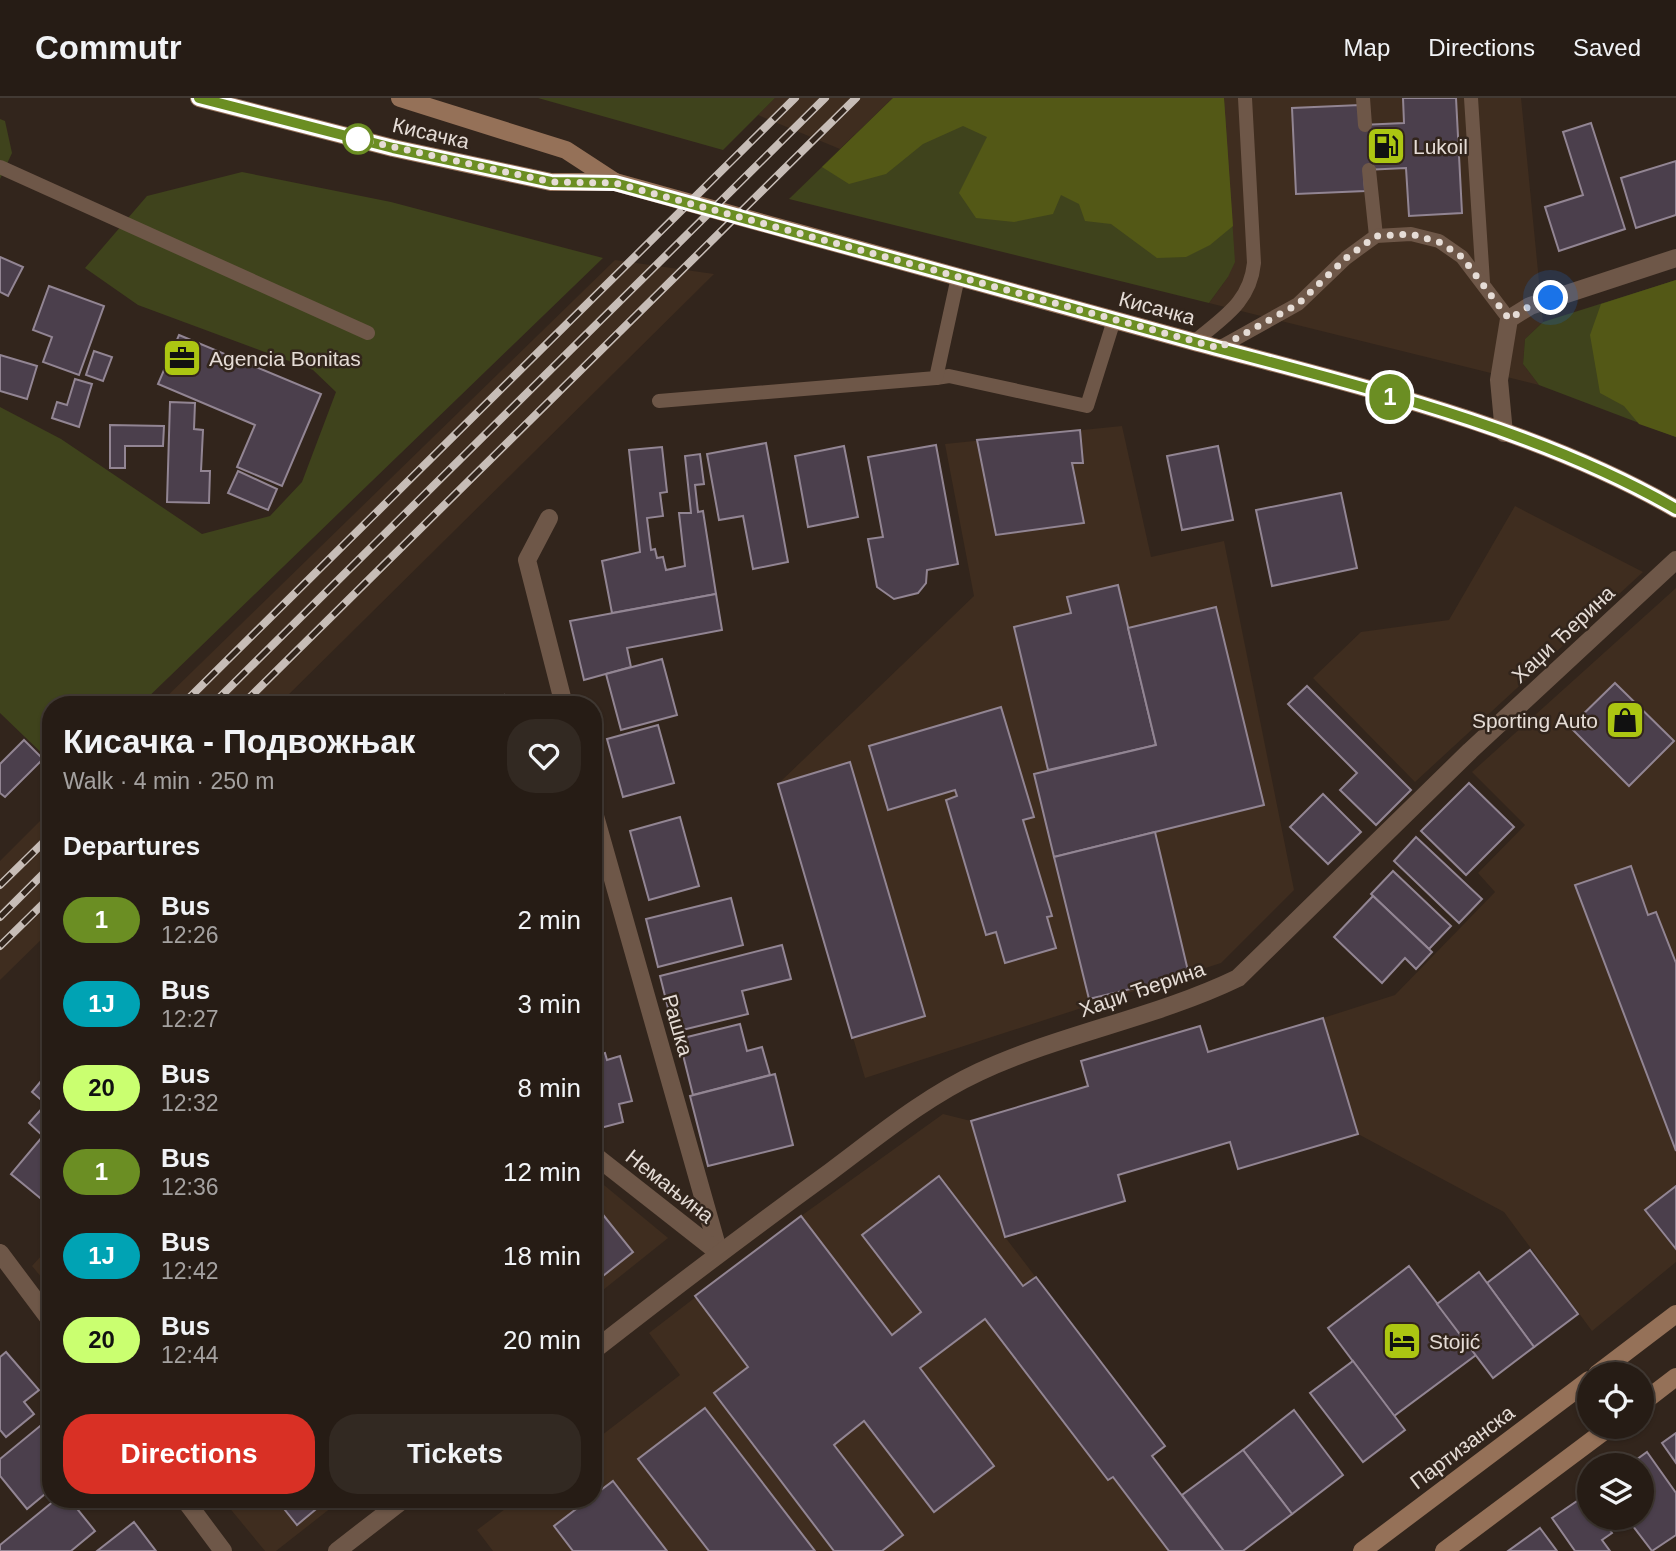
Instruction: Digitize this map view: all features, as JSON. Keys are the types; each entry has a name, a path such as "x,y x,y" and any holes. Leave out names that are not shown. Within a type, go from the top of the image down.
{"main road":[{"name":"Кисачка","path":"199,98 393,148 551,182 615,183 1219,348 1374,392 1504,433 1592,468 1676,509"},
{"name":"Кисачка","path":"400,98 566,150 615,183"},
{"path":"1613,1362 1676,1314"},
{"path":"1654,1394 1676,1377"},
{"name":"Партизанска","path":"1363,1551 1577,1389"},
{"path":"1444,1551 1594,1439"}],"street":[{"path":"1504,433 1499,380 1509,319 1530,306 1676,258"},
{"path":"549,518 527,560 562,696"},
{"name":"Хаџи Ђерина","path":"602,1344 719,1253 892,1126 978,1072 1045,1046 1203,994 1238,978 1470,751 1676,560"},
{"name":"Рашка","path":"602,841 719,1253"},
{"name":"Немањина","path":"602,1161 719,1253"},
{"path":"0,1253 42,1309"},
{"path":"191,1508 223,1551"},
{"path":"337,1551 393,1508"}],"lane":[{"path":"1194,342 1237,304 1252,283 1254,263 1245,98"},
{"path":"1363,98 1365,125"},
{"path":"1471,98 1483,282"},
{"path":"0,167 368,332"},
{"path":"1370,170 1376,236"},
{"path":"1219,348 1298,304 1346,258 1376,236 1411,234 1439,242 1462,257 1509,319"},
{"path":"936,378 958,277"},
{"path":"659,401 949,376 1087,406 1114,320"}],"shaded area":[{"path":"775,98 893,98 840,149 758,115"},
{"path":"1224,98 1521,98 1543,322 1525,339 1523,364 1539,385 1209,303 1228,277"},
{"path":"615,260 714,274 287,696 167,696"},
{"path":"1122,426 1151,557 1224,541 1294,890 1221,963 865,1078 778,784 974,596 945,444"},
{"path":"1515,506 1643,572 1415,782 1313,678 1361,632 1449,620"},
{"path":"1676,588 1676,1262 1592,1331 1504,1212 1358,1134 1323,1018 1395,995 1495,892 1478,873 1525,825 1472,772"},
{"path":"42,819 42,939 0,980 0,861"},
{"path":"943,1114 971,1121 1005,1237 1165,1446 1153,1456 1224,1551 493,1551 477,1530 506,1508 602,1508 602,1435 680,1375 649,1333 801,1216"},
{"path":"602,1183 668,1238 602,1291"},
{"path":"42,1255 42,1278 32,1266"},
{"path":"230,1508 331,1508 276,1551 265,1551"}],"green space":[{"path":"538,98 775,98 723,150"},
{"path":"893,98 1224,98 1235,262 1228,277 1209,303 789,199"},
{"path":"893,98 1224,98 1233,226 1210,245 1186,257 1157,258 1111,224 1085,221 1079,204 1061,195 1053,214 1014,222 976,218 959,193 987,137 963,126 923,144 886,174 849,184 822,167"},
{"path":"0,119 5,121 12,153 0,179"},
{"path":"242,172 391,202 603,258 149,696 42,696 42,753 0,713 0,407 61,439 202,534 270,516 302,482 336,392 313,370 138,305 85,268 147,196"},
{"path":"1676,280 1676,437 1539,385 1523,364 1525,339 1543,322"},
{"path":"1676,280 1676,437 1639,424 1624,406 1600,393 1590,335 1601,304"}],"building":[{"path":"1403,98 1456,98 1462,213 1409,216 1406,168 1364,170 1365,191 1296,194 1292,108 1360,105 1361,125 1404,123"},
{"path":"1591,123 1625,229 1559,251 1545,207 1583,195 1563,132"},
{"path":"1676,161 1676,215 1636,228 1621,178"},
{"path":"0,257 23,267 8,296 0,292"},
{"path":"49,286 104,306 79,375 43,362 52,337 33,330"},
{"path":"179,335 321,394 282,486 237,467 255,425 158,384"},
{"path":"94,351 112,357 103,381 86,375"},
{"path":"0,355 37,366 27,399 0,391"},
{"path":"75,379 92,384 79,427 52,418 57,402 67,405"},
{"path":"170,402 195,403 194,429 203,430 201,471 210,471 209,503 167,502"},
{"path":"110,425 164,426 163,446 125,446 125,468 110,468"},
{"path":"1080,430 1083,463 1072,463 1084,523 996,535 977,440"},
{"path":"766,443 788,562 753,569 743,516 719,520 707,454"},
{"path":"936,445 958,564 927,570 926,583 918,593 894,599 877,587 868,539 883,537 868,457"},
{"path":"844,446 858,517 808,527 795,456"},
{"path":"1218,446 1233,520 1182,530 1167,456"},
{"path":"662,447 667,492 660,493 663,516 647,518 651,550 655,549 657,558 663,557 666,570 685,566 679,513 691,513 685,456 700,454 704,484 695,485 698,512 703,511 716,594 612,613 602,561 640,552 629,450"},
{"path":"238,471 277,489 268,510 228,493"},
{"path":"1341,493 1357,568 1272,586 1256,510"},
{"path":"1118,585 1156,745 1048,770 1014,627 1071,613 1067,597"},
{"path":"716,594 722,630 627,648 631,667 584,680 570,621"},
{"path":"1216,607 1264,805 1054,857 1034,774 1156,745 1128,628"},
{"path":"662,659 677,715 621,730 606,674"},
{"path":"1615,683 1674,741 1629,786 1570,727"},
{"path":"1307,686 1411,790 1376,825 1340,790 1357,773 1288,704"},
{"path":"1001,707 1034,817 1023,820 1052,916 1047,917 1056,948 1005,963 996,932 986,935 946,800 957,796 955,790 888,810 869,746"},
{"path":"658,725 674,783 623,797 607,739"},
{"path":"24,740 42,758 5,797 0,793 0,764"},
{"path":"850,762 925,1016 852,1038 778,784"},
{"path":"1469,783 1514,827 1466,875 1421,831"},
{"path":"1323,794 1361,832 1328,864 1290,827"},
{"path":"680,817 699,886 649,900 630,831"},
{"path":"1155,832 1189,975 1089,999 1054,857"},
{"path":"1416,837 1482,899 1459,923 1394,861"},
{"path":"1631,866 1648,915 1656,912 1676,963 1676,1151 1575,885"},
{"path":"1393,871 1451,926 1429,949 1371,894"},
{"path":"1373,896 1432,952 1416,969 1405,958 1382,983 1334,937"},
{"path":"731,898 743,945 658,967 646,919"},
{"path":"782,945 791,979 742,991 748,1014 674,1032 660,976"},
{"path":"1323,1018 1358,1134 1238,1169 1230,1142 1118,1175 1125,1201 1005,1237 971,1121 1088,1086 1081,1061 1200,1026 1208,1052"},
{"path":"740,1024 747,1051 762,1047 770,1075 693,1095 679,1039"},
{"path":"605,1053 607,1060 620,1056 632,1101 619,1104 623,1122 602,1128 602,1054"},
{"path":"775,1074 793,1145 708,1166 690,1096"},
{"path":"42,1080 42,1101 32,1092"},
{"path":"42,1108 42,1135 29,1123"},
{"path":"42,1137 42,1200 11,1174"},
{"path":"939,1176 1023,1286 1036,1277 1165,1446 1152,1456 1224,1551 1169,1551 1113,1477 1108,1480 985,1319 920,1368 994,1466 934,1512 864,1421 834,1445 903,1535 882,1551 834,1551 714,1393 748,1367 695,1296 801,1216 892,1335 921,1312 862,1235"},
{"path":"1676,1186 1676,1249 1645,1210"},
{"path":"602,1213 633,1252 602,1277"},
{"path":"1530,1250 1578,1314 1534,1347 1487,1283"},
{"name":"Stojić","path":"1409,1266 1476,1355 1394,1416 1328,1328"},
{"path":"1479,1272 1534,1347 1493,1378 1437,1304"},
{"path":"6,1352 39,1390 24,1402 34,1414 6,1437 0,1430 0,1357"},
{"path":"1353,1361 1405,1430 1363,1462 1310,1393"},
{"path":"705,1408 815,1551 709,1551 638,1459"},
{"path":"1294,1410 1343,1475 1292,1514 1243,1450"},
{"path":"42,1424 42,1496 27,1509 0,1476 0,1459"},
{"path":"1676,1433 1676,1463 1662,1443"},
{"path":"1243,1450 1292,1514 1243,1551 1224,1551 1182,1495"},
{"path":"1654,1462 1676,1493 1676,1535 1652,1551 1636,1530 1654,1530"},
{"path":"613,1481 667,1551 573,1551 554,1526 578,1508 602,1508 602,1489"},
{"path":"1577,1501 1577,1530 1610,1530 1612,1533 1602,1540 1610,1551 1575,1551 1552,1518"},
{"path":"45,1508 76,1508 95,1531 71,1551 0,1551 0,1545"},
{"path":"283,1508 317,1508 297,1525"},
{"path":"134,1522 156,1551 97,1551"},
{"path":"1540,1528 1557,1551 1508,1551"}],"railway":[{"path":"191,696 795,98"},
{"path":"221,696 825,98"},
{"path":"251,696 856,98"},
{"path":"0,885 42,844"},
{"path":"0,917 42,875"},
{"path":"0,946 42,905"}],"bus line":[{"name":"1","path":"199,98 393,148 551,182 615,183 1219,348 1374,392 1504,433 1647,492 1676,509"}],"place":[{"name":"Lukoil","path":"1386,146"},
{"name":"Agencia Bonitas","path":"182,358"},
{"name":"Sporting Auto","path":"1625,720"},
{"name":"Stojić","path":"1402,1341"}],"route":[{"path":"358,139 551,182 615,183 1219,348 1298,304 1346,258 1376,236 1411,234 1439,242 1462,257 1509,319 1530,306 1551,298"}]}
